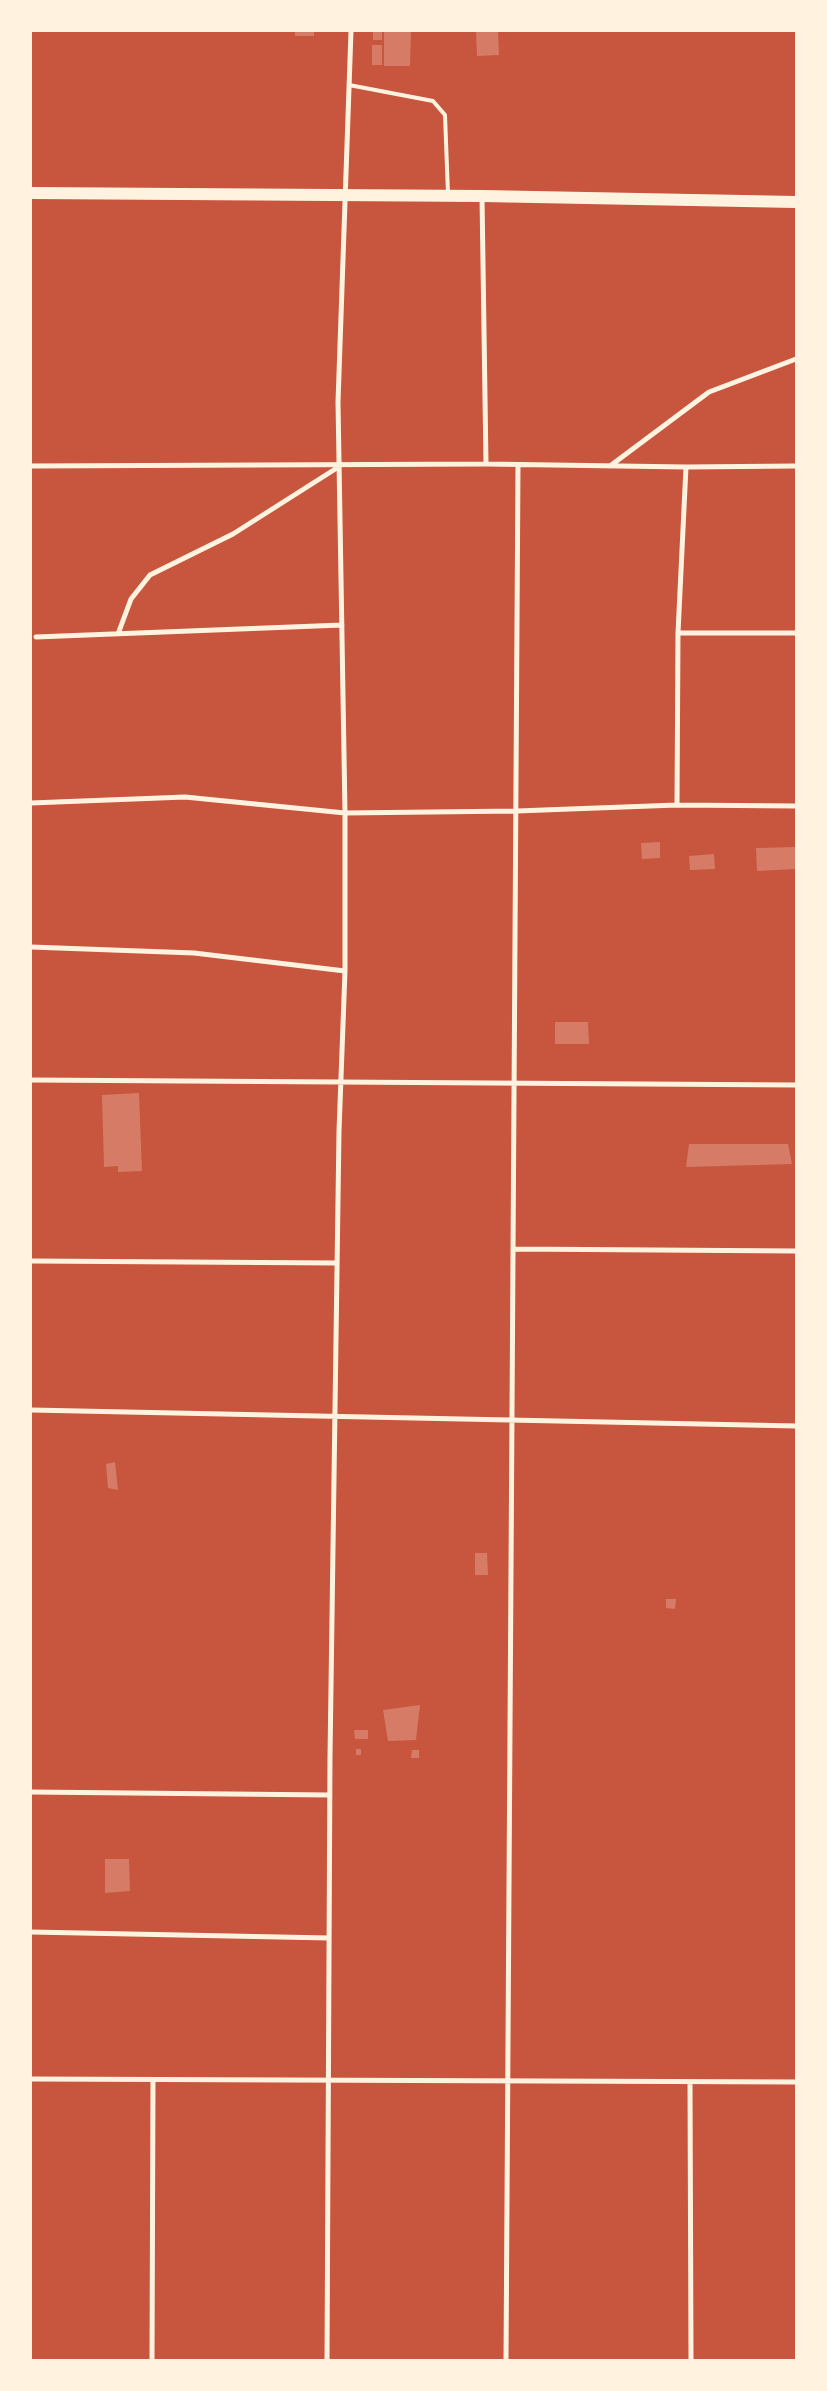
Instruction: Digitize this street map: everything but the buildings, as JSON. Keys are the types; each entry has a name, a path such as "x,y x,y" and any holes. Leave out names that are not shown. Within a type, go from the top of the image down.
{"main road":[{"path":"31,193 482,196 796,202"}],"street":[{"path":"327,2360 330,1795 340,1082 345,972 345,813 338,402 351,31"},
{"path":"482,196 486,464"},
{"path":"610,466 708,392 796,359"},
{"path":"31,466 486,464 686,467 796,466"},
{"path":"506,2360 518,465"},
{"path":"118,634 131,599 150,575 234,534 340,466"},
{"path":"677,805 678,633 686,467"},
{"path":"36,637 342,625"},
{"path":"678,633 796,633"},
{"path":"31,802 185,797 345,813 517,811 677,805 796,806"},
{"path":"31,948 194,953 345,972"},
{"path":"31,1080 796,1085"},
{"path":"514,1250 796,1251"},
{"path":"31,1261 337,1263"},
{"path":"31,1410 796,1426"},
{"path":"31,1792 330,1795"},
{"path":"31,1932 329,1938"},
{"path":"31,2079 796,2082"},
{"path":"152,2360 153,2080"},
{"path":"690,2082 691,2360"}],"lane":[{"path":"349,85 433,102 439,106 444,114 448,196"}]}
